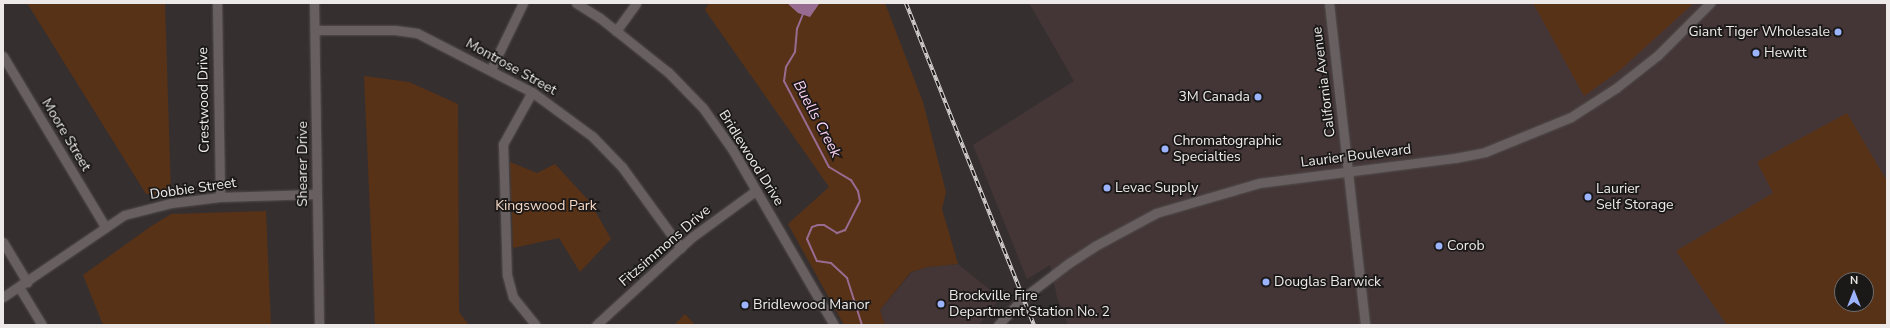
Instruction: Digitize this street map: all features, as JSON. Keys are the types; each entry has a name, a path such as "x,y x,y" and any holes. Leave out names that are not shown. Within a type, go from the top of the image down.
{"street":[{"name":"Crestwood Drive","path":"217,3 220,197"},
{"name":"Shearer Drive","path":"314,3 318,164 316,194 319,325"},
{"path":"490,69 523,3"},
{"name":"Bridlewood Drive","path":"576,3 616,31 668,72 703,108 732,149 834,325"},
{"path":"616,31 636,3"},
{"name":"California Avenue","path":"1329,3 1365,325"},
{"name":"Laurier Boulevard","path":"998,325 1023,298 1069,263 1095,246 1156,213 1259,183 1455,158 1485,152 1570,117 1616,88 1658,55 1710,3"},
{"name":"Montrose Street","path":"315,30 395,30 417,33 490,69 532,92 592,136 622,167 681,248"},
{"name":"Moore Street","path":"3,56 106,228"},
{"path":"532,92 503,144 507,275 513,297 536,325"},
{"name":"Fitzsimmons Drive","path":"596,325 681,248 756,191"},
{"name":"Dobbie Street","path":"3,297 124,215 171,203 220,197 316,194"},
{"path":"3,242 42,325"}],"shaded area":[{"path":"787,3 819,4 810,17 798,13"},
{"path":"1029,3 1887,3 1887,325 1068,325 1057,297 1050,265 1027,279 973,145 1074,81"},
{"path":"958,264 1000,298 979,325 885,325 880,310 912,272 928,267"}],"green space":[{"path":"27,3 165,3 171,193 146,194"},
{"path":"709,3 885,3 923,102 946,192 942,209 958,264 928,267 911,272 880,310 885,325 844,325 788,224 829,187 705,10"},
{"path":"1533,3 1694,3 1619,71 1584,96"},
{"path":"364,76 409,82 458,104 459,312 469,325 375,325"},
{"path":"1847,113 1887,181 1887,325 1727,325 1676,251 1773,193 1757,162"},
{"name":"Kingswood Park","path":"510,162 537,173 555,164 590,202 611,239 580,272 559,238 513,248"},
{"path":"266,211 271,325 103,325 83,275 150,227 171,214"},
{"path":"685,314 695,325 674,325"}],"waterway":[{"name":"Buells Creek","path":"803,14 797,29 795,52 786,67 784,81 829,167 851,180 858,191 860,201 845,230 837,233 824,225 818,225 812,227 807,239 817,261 831,263 847,278 862,325"}],"railway":[{"path":"906,3 1034,325"}],"place":[{"name":"Giant Tiger Wholesale","path":"1838,32"},
{"name":"Hewitt","path":"1756,53"},
{"name":"3M Canada","path":"1258,97"},
{"name":"Chromatographic Specialties","path":"1165,149"},
{"name":"Levac Supply","path":"1107,188"},
{"name":"Laurier Self Storage","path":"1588,197"},
{"name":"Corob","path":"1439,246"},
{"name":"Douglas Barwick","path":"1266,282"},
{"name":"Brockville Fire Department Station No. 2","path":"941,304"},
{"name":"Bridlewood Manor","path":"745,305"}]}
